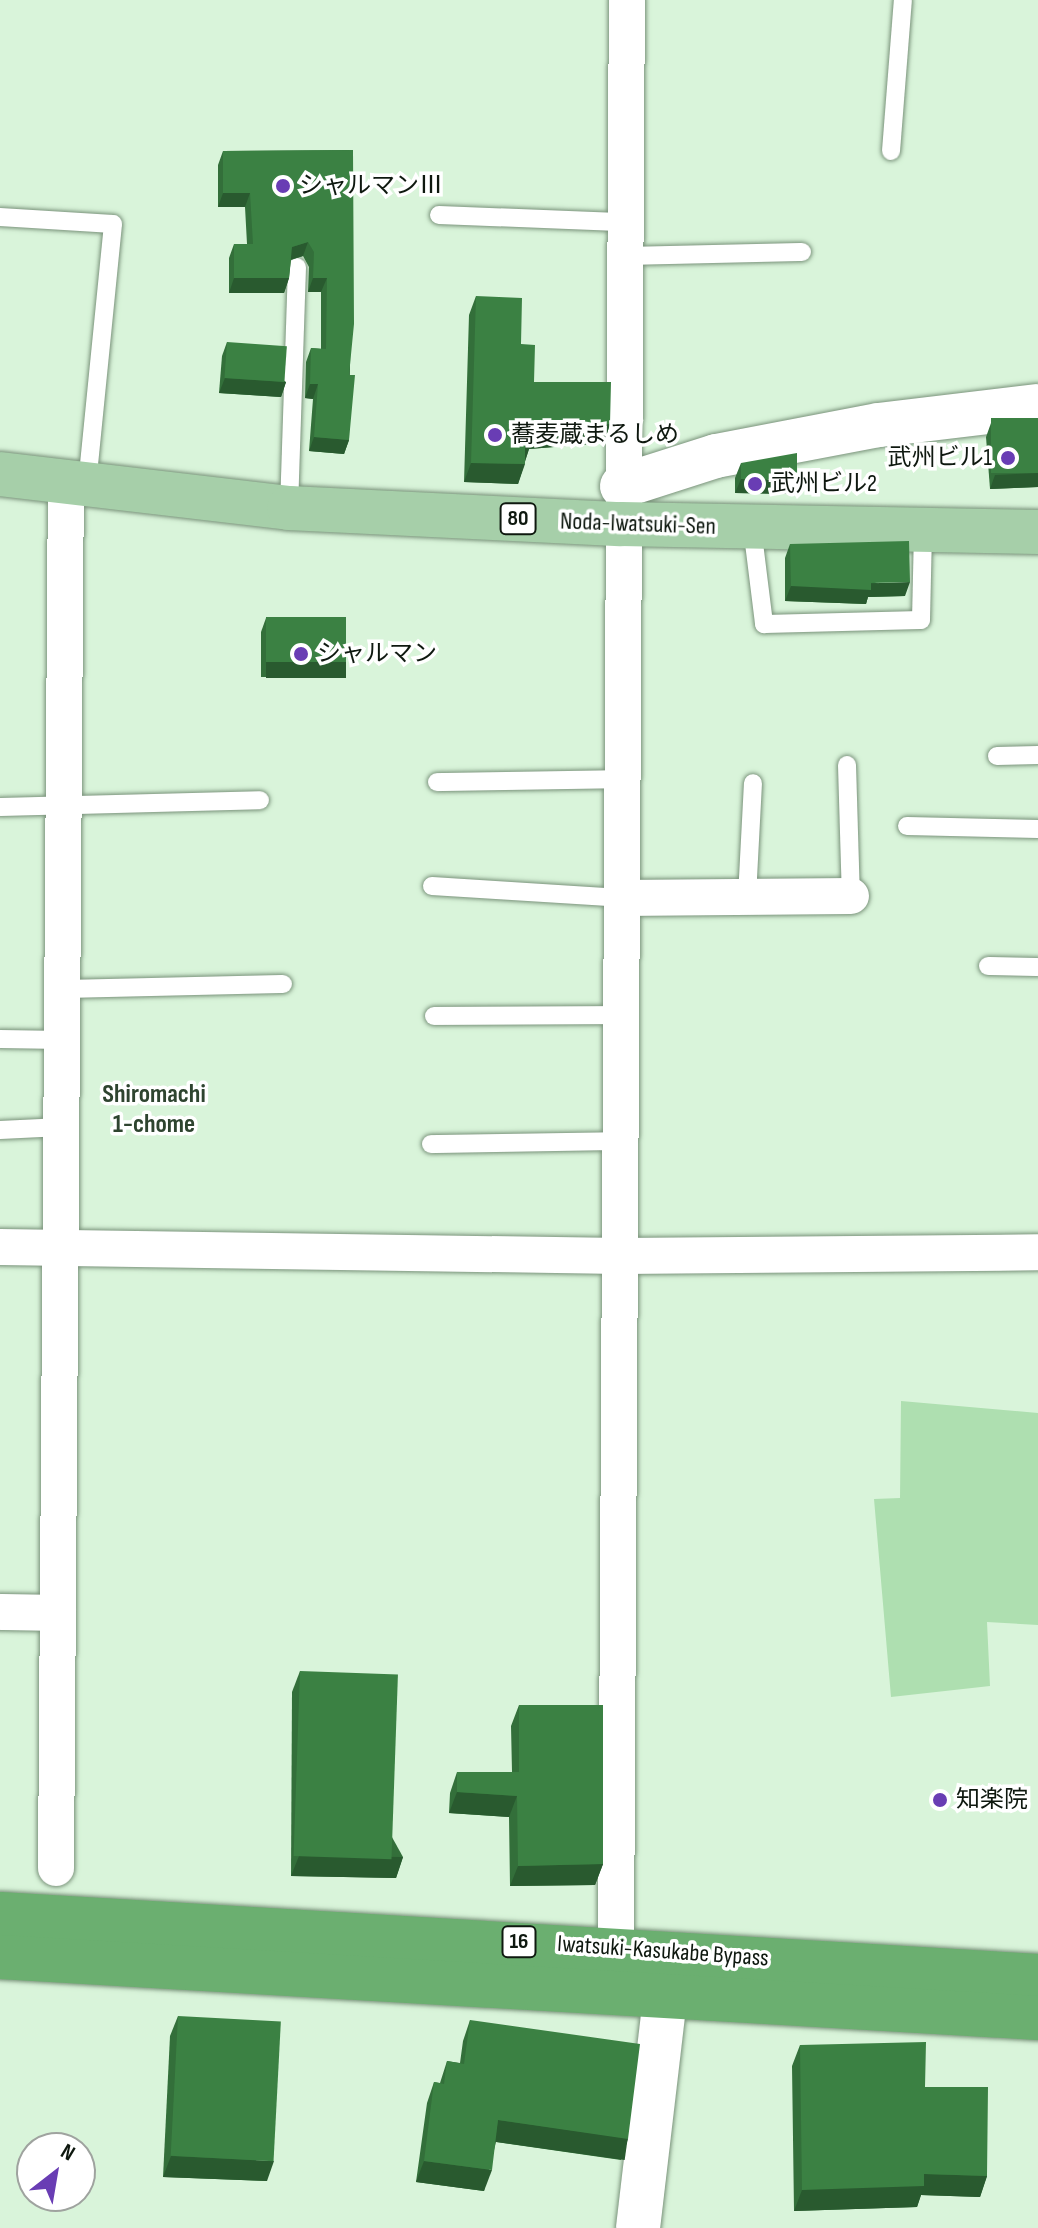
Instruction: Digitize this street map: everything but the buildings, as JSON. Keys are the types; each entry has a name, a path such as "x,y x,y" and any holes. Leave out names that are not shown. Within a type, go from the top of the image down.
{"highway":[{"name":"Iwatsuki-Kasukabe Bypass","path":"0,1914 616,1947 1038,1976"},
{"name":"Iwatsuki-Kasukabe Bypass","path":"0,1957 665,1999 1038,2018"}],"main road":[{"name":"Noda-Iwatsuki-Sen","path":"0,474 289,508 622,505 752,527 1038,532"}],"street":[{"path":"616,1947 627,0"},
{"path":"622,505 716,456 879,425 1038,406"},
{"path":"56,1868 65,803 77,483"},
{"path":"621,898 851,896"},
{"path":"0,1247 621,1256 1038,1252"},
{"path":"0,1612 58,1613"},
{"path":"638,2228 665,1999"}],"lane":[{"path":"891,151 903,0"},
{"path":"439,215 625,239 802,252"},
{"path":"0,217 113,224 77,483"},
{"path":"289,508 297,267"},
{"path":"752,527 764,624 921,620 923,531"},
{"path":"997,756 1038,755"},
{"path":"847,765 851,896"},
{"path":"437,782 621,779"},
{"path":"747,897 753,783"},
{"path":"0,807 260,800"},
{"path":"907,826 1038,829"},
{"path":"432,886 621,898"},
{"path":"988,966 1038,967"},
{"path":"63,989 283,984"},
{"path":"434,1016 621,1015"},
{"path":"0,1039 63,1040"},
{"path":"0,1130 62,1127"},
{"path":"431,1144 621,1141"}],"green space":[{"path":"901,1401 1038,1413 1038,1625 987,1622 990,1686 891,1697 874,1499 900,1498"}],"place":[{"name":"シャルマンⅢ","path":"283,186"},
{"name":"蕎麦蔵まるしめ","path":"495,435"},
{"name":"武州ビル1","path":"1008,458"},
{"name":"武州ビル2","path":"755,484"},
{"name":"シャルマン","path":"301,654"},
{"name":"知楽院","path":"940,1800"}],"district":[{"name":"Shiromachi 1-chome","path":"154,1110"}]}
